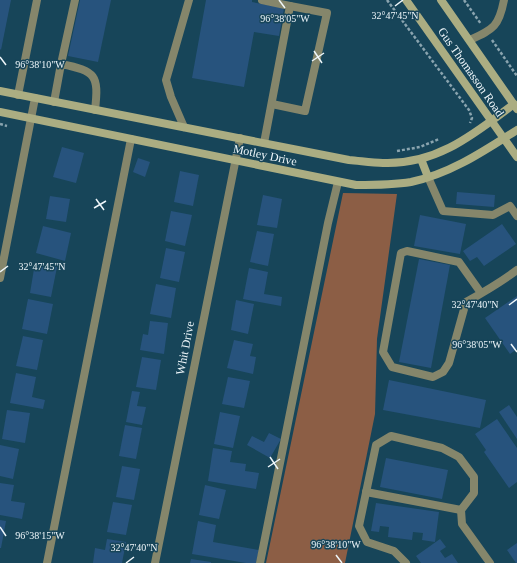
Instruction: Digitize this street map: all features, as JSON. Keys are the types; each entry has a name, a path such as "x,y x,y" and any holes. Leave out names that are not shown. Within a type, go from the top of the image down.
{"main road":[{"name":"Gus Thomasson Road","path":"406,0 517,157"},
{"name":"Gus Thomasson Road","path":"441,0 515,106"},
{"name":"Motley Drive","path":"0,91 350,160 384,163 421,158 460,143 515,106"},
{"name":"Motley Drive","path":"0,112 356,185 389,184 428,177 456,166 517,130"},
{"path":"421,158 428,177"}],"street":[{"path":"18,95 37,0"},
{"path":"54,102 74,0"},
{"path":"184,127 171,97 166,80 189,0"},
{"path":"262,0 327,13 305,111 272,104"},
{"path":"470,40 484,33 495,25 502,16 504,0"},
{"path":"264,143 290,6"},
{"path":"61,64 84,68 94,77 97,93 95,110"},
{"path":"0,278 35,98"},
{"name":"Whit Drive","path":"155,563 240,138"},
{"path":"47,563 131,139"},
{"path":"428,177 443,211 493,215 510,206 517,216"},
{"path":"260,563 328,223 338,182"},
{"path":"481,294 459,262 407,251 401,253 382,352 392,367 433,377 443,372 449,363 466,302 481,294 517,270"},
{"path":"406,563 394,551 367,542 359,526 376,445 391,436 442,448 459,458 474,477 474,493 461,510 462,524 490,563"},
{"path":"366,492 461,510"}],"path":[{"path":"387,0 469,110 472,118 470,123 464,127"},
{"path":"470,123 476,133"},
{"path":"390,151 420,147 441,139"}],"shaded area":[{"path":"343,193 397,194 377,339 375,414 345,563 266,563"}],"building":[{"path":"0,0 11,0 1,50 0,49"},
{"path":"80,0 111,0 98,62 68,56"},
{"path":"206,0 252,0 252,2 284,8 279,36 254,32 244,87 192,78"},
{"path":"62,147 84,153 76,183 53,177"},
{"path":"138,158 150,162 145,177 133,172"},
{"path":"180,171 199,175 193,206 174,202"},
{"path":"457,192 495,195 494,207 456,204"},
{"path":"263,195 282,199 277,228 257,225"},
{"path":"50,196 70,199 66,222 46,219"},
{"path":"171,211 192,215 185,246 165,241"},
{"path":"420,215 466,224 460,254 414,246"},
{"path":"502,224 516,244 484,266 477,257 470,261 463,251"},
{"path":"43,226 71,233 65,261 36,253"},
{"path":"257,231 274,234 268,266 250,262"},
{"path":"166,248 185,252 179,282 160,278"},
{"path":"419,259 450,265 431,368 399,362"},
{"path":"35,263 57,267 51,297 30,293"},
{"path":"249,268 268,272 264,294 282,297 281,306 243,299"},
{"path":"156,284 176,288 171,318 150,314"},
{"path":"517,296 517,349 510,354 485,318"},
{"path":"28,299 53,304 47,334 22,329"},
{"path":"236,300 254,304 248,334 231,330"},
{"path":"150,321 168,323 164,354 140,350 143,334 148,335"},
{"path":"23,336 43,340 37,370 16,366"},
{"path":"234,340 253,344 250,356 256,357 253,374 227,368"},
{"path":"142,357 161,360 156,390 136,387"},
{"path":"16,373 36,377 32,397 45,400 43,409 10,403"},
{"path":"228,377 250,381 244,408 222,404"},
{"path":"389,380 486,400 480,428 383,410"},
{"path":"132,391 140,392 137,406 146,407 142,425 126,422"},
{"path":"509,405 517,417 517,439 499,412"},
{"path":"7,410 30,413 25,443 2,439"},
{"path":"220,412 240,416 233,448 214,444"},
{"path":"497,419 517,448 517,482 509,488 484,452 486,450 475,434"},
{"path":"125,425 142,428 136,459 119,456"},
{"path":"269,433 281,439 270,458 247,445 252,436 264,442"},
{"path":"0,445 19,449 13,479 0,476"},
{"path":"213,448 232,451 230,462 246,464 245,471 259,473 256,489 208,481"},
{"path":"386,458 448,470 442,499 380,487"},
{"path":"122,466 140,469 134,500 116,497"},
{"path":"0,483 14,485 11,501 25,503 22,519 0,515"},
{"path":"205,485 226,490 219,519 199,515"},
{"path":"113,502 132,505 126,535 107,532"},
{"path":"376,503 439,512 435,542 422,540 423,533 413,532 412,540 388,537 389,527 380,526 379,532 371,531"},
{"path":"0,520 6,521 1,548 0,548"},
{"path":"198,521 216,525 213,542 259,550 256,563 246,563 192,554"},
{"path":"107,539 126,542 122,563 93,563 95,548 105,550"},
{"path":"440,539 446,547 440,551 445,558 452,554 458,563 421,563 416,556"},
{"path":"517,543 517,563 516,563 507,550"},
{"path":"191,559 211,562 211,563 190,563"}]}
